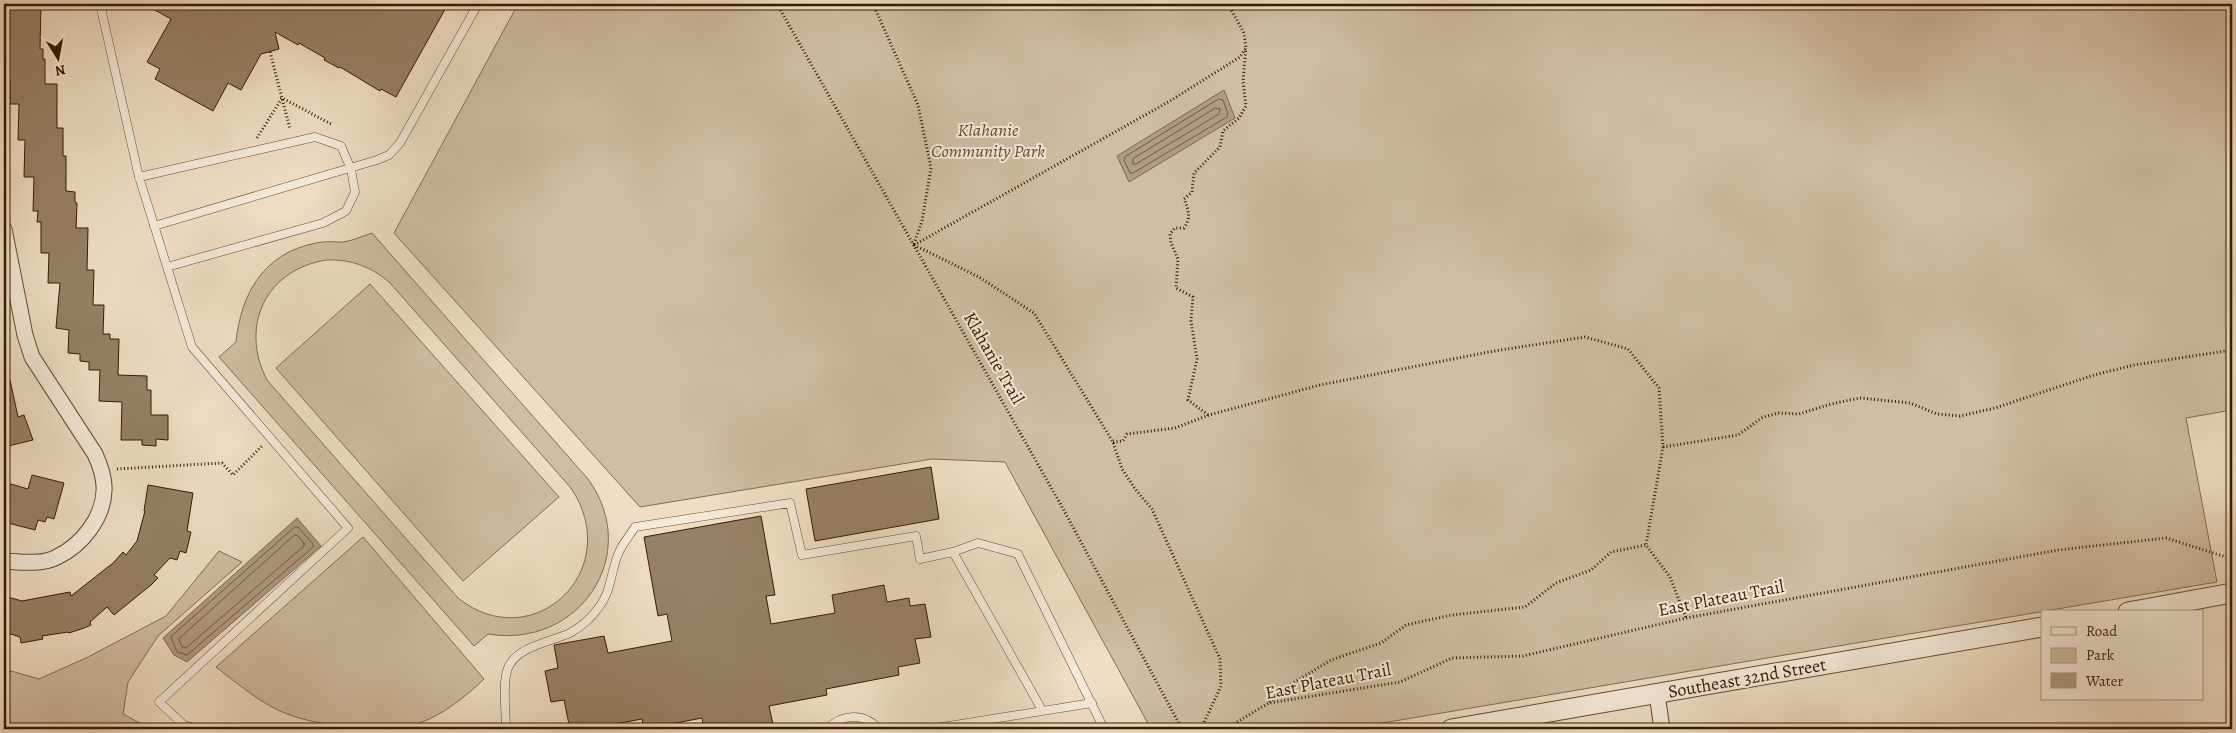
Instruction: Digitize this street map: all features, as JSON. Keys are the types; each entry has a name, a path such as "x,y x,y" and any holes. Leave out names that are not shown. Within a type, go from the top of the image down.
{"street":[{"path":"4,229 25,334 32,357 95,454 102,470 104,491 100,514 89,531 57,558 33,562 4,561"},
{"path":"2139,610 2232,593"},
{"name":"Southeast 32nd Street","path":"1451,729 2041,627"},
{"path":"1657,694 1662,729"}],"lane":[{"path":"100,4 139,177 192,346 348,528 159,702 184,724 199,729"},
{"path":"154,226 351,169 388,155 400,143 478,4"},
{"path":"139,177 315,136 341,146 351,169 355,192 346,211 323,223 167,267"},
{"path":"506,729 506,680 508,668 515,658 526,650 572,632 592,616 601,606 620,550 635,528 790,503 802,555 916,536 920,559 953,552 978,543 1018,554 1104,729"},
{"path":"953,552 1042,710"},
{"path":"930,729 1092,703"},
{"path":"827,729 834,722 845,718 857,717 868,720 879,729"}],"path":[{"name":"Klahanie Trail","path":"777,4 1061,505 1182,729"},
{"path":"873,4 918,105 931,168 922,221 914,245"},
{"path":"1209,415 1188,400 1197,359 1191,321 1193,297 1176,288 1178,259 1170,243 1170,234 1175,228 1184,228 1188,222 1190,213 1184,199 1192,192 1194,173 1220,147 1223,131 1239,118 1246,106 1243,81 1246,48 1244,33 1228,4"},
{"path":"914,245 1170,101 1240,57 1246,48"},
{"path":"270,52 290,129"},
{"path":"282,98 333,125"},
{"path":"256,138 282,98"},
{"path":"914,245 979,278 1034,313 1113,442 1122,469 1152,509 1220,659 1222,686 1201,729"},
{"path":"1113,442 1123,442 1127,434 1175,428 1209,415 1320,385 1396,369 1585,337 1628,349 1659,388 1663,447 1646,546 1670,577 1686,618"},
{"path":"1663,447 1738,435 1763,417 1779,413 1799,414 1831,404 1860,398 1910,403 1937,414 1960,416 1995,408 2034,394 2118,369 2232,350"},
{"path":"102,470 222,463 233,475 270,437"},
{"name":"East Plateau Trail","path":"1225,729 1269,703 1400,682 1452,658 1523,656 1686,618 2058,550 2166,538 2232,559"},
{"path":"1269,703 1290,685 1331,660 1381,644 1406,625 1452,615 1525,607 1556,583 1591,570 1611,552 1646,546"}],"green space":[{"name":"Klahanie Community Park","path":"518,4 2232,4 2232,410 2186,418 2217,582 2051,610 2041,610 2041,612 1347,729 1151,729 1005,462 932,459 640,507 394,233"},
{"path":"372,233 588,479 603,508 608,537 605,565 593,591 574,612 550,627 521,635 488,634 474,646 219,357 236,342 243,307 258,278 269,266 282,256 298,248 319,242 354,240","holes":["327,260 361,265 390,283 571,488 585,519 587,548 579,575 563,596 541,611 515,618 487,614 458,598 267,380 259,360 256,340 258,321 264,303 274,288 288,275 306,266"]},
{"path":"370,284 559,497 463,581 276,368"},
{"path":"363,537 484,679 461,699 427,720 401,727 364,728 323,724 287,714 250,693 216,667"},
{"path":"219,551 242,562 158,636 128,682 123,714 151,729 4,729 4,669 39,679 86,658 166,616"}],"water":[{"path":"1224,90 1235,118 1129,182 1117,156"},
{"path":"297,518 321,546 187,662 174,655 163,638"}],"building":[{"path":"4,4 41,4 40,49 43,49 43,59 45,59 45,84 57,84 57,128 63,128 63,156 66,156 66,191 75,192 75,202 77,203 76,228 88,228 87,270 94,270 93,305 104,305 103,334 110,334 110,339 119,339 118,375 147,376 147,390 151,390 151,415 168,415 168,440 156,439 156,446 142,445 142,440 121,440 122,402 99,401 100,370 89,370 89,362 80,361 80,354 68,353 69,330 56,328 60,283 48,283 49,253 41,253 41,222 37,222 38,211 33,211 34,177 24,177 25,140 18,140 19,104 10,104 10,80 5,80 6,33 4,33"},
{"path":"144,4 448,4 396,97 381,89 380,91 340,67 324,60 325,58 299,43 298,45 275,32 279,49 261,54 241,90 228,83 213,111 155,79 160,69 147,62 171,19"},
{"path":"10,380 18,417 24,415 33,440 4,447 4,381"},
{"path":"931,467 939,519 815,541 806,489"},
{"path":"32,475 64,483 54,519 47,517 45,522 38,520 35,530 4,522 4,482 28,489"},
{"path":"148,485 193,493 187,531 191,532 186,553 180,551 177,560 170,558 154,575 158,578 114,615 107,607 90,622 91,625 69,633 42,636 43,639 21,643 20,637 4,632 4,596 22,601 70,592 71,596 113,563 123,552 126,555 137,541 145,511"},
{"path":"761,516 775,595 766,596 771,624 835,613 832,595 884,585 887,602 909,598 910,606 925,604 931,637 915,639 920,663 898,667 899,675 826,689 827,695 769,706 774,729 704,729 702,718 644,729 642,719 588,729 570,729 564,700 551,702 545,671 558,668 554,645 604,636 608,653 672,641 667,614 658,616 644,537"}]}
